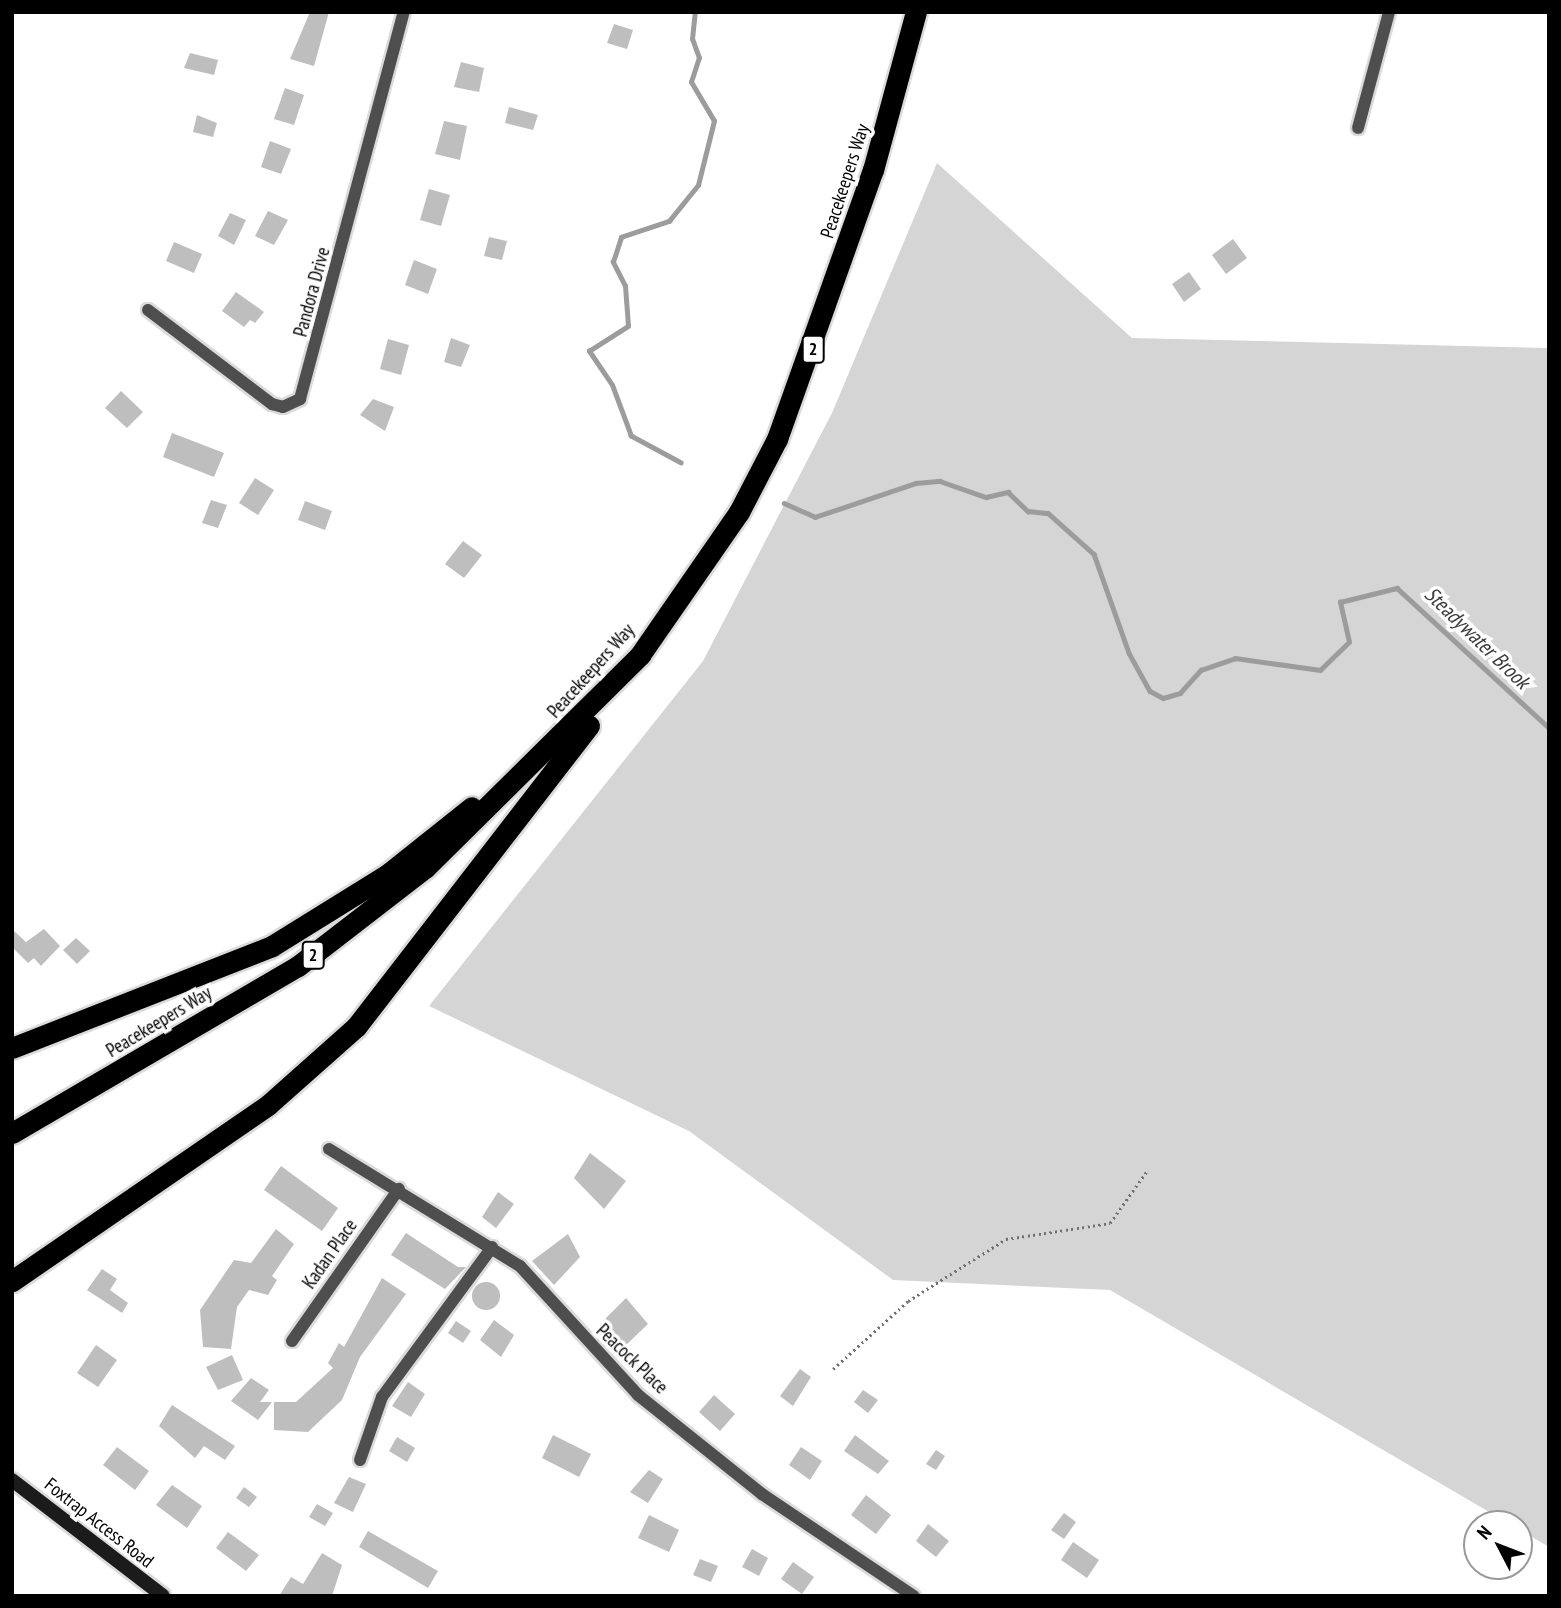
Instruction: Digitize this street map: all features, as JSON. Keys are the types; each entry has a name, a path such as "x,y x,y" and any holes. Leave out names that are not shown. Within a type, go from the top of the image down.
{"highway":[{"name":"Peacekeepers Way","path":"12,1133 298,966 425,868 575,725 640,654 739,512 777,439 873,170 916,12"},
{"path":"12,1281 268,1105 356,1027 500,848 640,654"},
{"path":"12,1048 272,946 388,874 575,725"}],"main road":[{"name":"Foxtrap Access Road","path":"12,1480 163,1596"}],"street":[{"name":"Pandora Drive","path":"148,310 272,404 284,407 300,399 404,12"},
{"path":"1358,128 1389,12"},
{"name":"Peacock Place","path":"329,1149 399,1189 520,1266 638,1395 762,1494 914,1596"},
{"name":"Kadan Place","path":"292,1341 399,1189"},
{"path":"360,1460 382,1397 492,1247"}],"path":[{"path":"833,1369 908,1301 1006,1239 1110,1223 1147,1171"}],"shaded area":[{"path":"937,163 1132,338 1549,348 1549,1547 1533,1538 1533,1510 1486,1510 1110,1290 893,1280 689,1131 429,1006 703,661 832,413"}],"building":[{"path":"310,12 329,12 314,66 290,59"},
{"path":"614,24 633,30 627,49 607,43"},
{"path":"190,53 218,60 214,75 184,68"},
{"path":"461,62 484,68 479,92 454,87"},
{"path":"285,88 304,95 294,125 274,119"},
{"path":"509,107 538,115 533,130 505,123"},
{"path":"197,115 217,123 213,137 193,132"},
{"path":"444,121 467,126 460,160 435,154"},
{"path":"270,141 291,149 281,174 261,167"},
{"path":"429,189 450,195 441,226 420,220"},
{"path":"268,211 288,220 274,245 255,236"},
{"path":"230,213 246,220 234,245 218,236"},
{"path":"489,237 507,241 502,260 484,256"},
{"path":"1233,239 1247,258 1226,274 1212,255"},
{"path":"174,242 202,254 194,273 166,261"},
{"path":"414,260 437,269 428,294 405,285"},
{"path":"1189,272 1201,289 1184,302 1172,284"},
{"path":"236,292 264,312 255,323 250,320 244,327 222,311"},
{"path":"451,338 470,345 461,367 444,362"},
{"path":"388,339 409,345 401,375 380,369"},
{"path":"121,391 143,412 127,428 105,408"},
{"path":"373,399 394,407 385,431 360,415"},
{"path":"172,433 224,453 214,477 163,457"},
{"path":"255,478 274,490 258,515 239,503"},
{"path":"211,500 227,505 218,528 202,523"},
{"path":"305,501 332,511 325,530 298,520"},
{"path":"463,541 482,555 464,578 445,564"},
{"path":"12,929 26,942 44,929 60,946 41,966 34,958 28,963 12,947"},
{"path":"76,938 90,951 77,964 63,950"},
{"path":"590,1153 626,1181 604,1209 574,1178"},
{"path":"281,1166 338,1208 322,1231 264,1190"},
{"path":"498,1192 514,1204 496,1228 482,1217"},
{"path":"276,1229 294,1244 272,1276 277,1280 268,1295 249,1290 237,1307 231,1349 203,1347 200,1310 234,1260 251,1263"},
{"path":"406,1233 458,1267 466,1267 445,1289 391,1255"},
{"path":"568,1234 580,1257 554,1285 532,1261"},
{"path":"102,1269 117,1279 110,1290 128,1303 122,1313 87,1290"},
{"path":"382,1278 406,1294 360,1357 342,1400 308,1432 274,1430 274,1402 296,1402 333,1368 328,1363 339,1343 344,1347"},
{"path":"486,1282 496,1286 500,1296 496,1306 486,1310 476,1306 472,1296 476,1286"},
{"path":"626,1298 648,1324 625,1346 603,1321"},
{"path":"494,1320 514,1335 501,1357 480,1340"},
{"path":"456,1321 471,1331 463,1343 448,1333"},
{"path":"96,1345 117,1360 98,1387 77,1373"},
{"path":"232,1355 243,1380 218,1390 206,1367"},
{"path":"800,1369 811,1377 793,1406 780,1396"},
{"path":"251,1378 269,1390 260,1402 272,1402 258,1420 231,1401"},
{"path":"408,1382 425,1394 411,1417 392,1406"},
{"path":"863,1390 878,1400 868,1413 854,1402"},
{"path":"714,1395 735,1414 720,1431 699,1412"},
{"path":"172,1405 235,1446 225,1460 204,1446 195,1458 159,1426"},
{"path":"553,1435 591,1454 579,1477 542,1458"},
{"path":"855,1435 889,1461 878,1474 844,1451"},
{"path":"397,1437 415,1448 407,1462 389,1451"},
{"path":"117,1447 149,1471 135,1490 103,1465"},
{"path":"801,1447 822,1461 810,1480 789,1465"},
{"path":"936,1450 945,1456 936,1470 926,1464"},
{"path":"649,1470 663,1479 648,1503 630,1492"},
{"path":"349,1477 366,1484 353,1512 334,1503"},
{"path":"172,1485 202,1506 187,1528 156,1505"},
{"path":"244,1487 257,1497 249,1507 236,1498"},
{"path":"866,1495 891,1515 876,1534 851,1515"},
{"path":"317,1504 333,1513 325,1526 309,1517"},
{"path":"1064,1513 1076,1522 1064,1539 1051,1530"},
{"path":"649,1515 679,1530 669,1552 638,1538"},
{"path":"928,1524 949,1541 936,1557 916,1541"},
{"path":"368,1531 438,1571 428,1588 359,1547"},
{"path":"228,1532 259,1555 246,1571 216,1548"},
{"path":"1073,1542 1099,1560 1087,1578 1061,1560"},
{"path":"752,1549 768,1558 759,1576 742,1567"},
{"path":"322,1553 342,1565 332,1596 279,1596 291,1577 303,1584"},
{"path":"700,1559 718,1566 711,1582 693,1575"},
{"path":"793,1562 814,1577 802,1594 781,1579"}],"waterway":[{"name":"Steadywater Brook","path":"681,463 631,436 612,385 589,351 628,326 625,286 613,262 621,237 669,221 698,185 714,121 691,82 699,58 692,39 695,12"},
{"name":"Steadywater Brook","path":"784,503 815,517 916,483 940,481 986,497 1008,492 1028,511 1048,513 1094,554 1129,653 1150,691 1163,698 1180,693 1201,670 1235,658 1320,670 1349,642 1340,602 1397,588 1549,728"}]}
